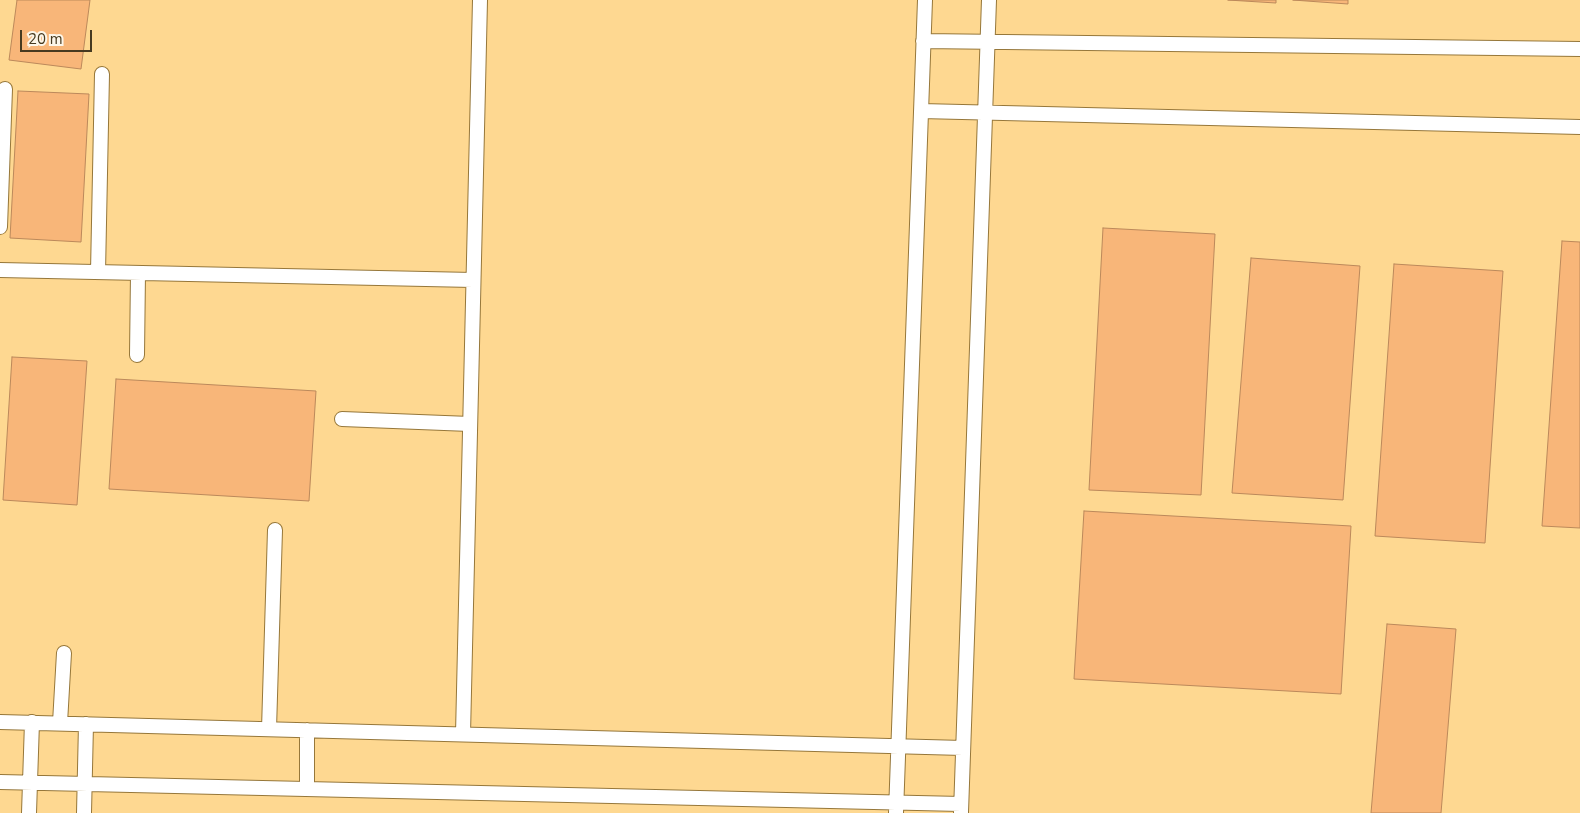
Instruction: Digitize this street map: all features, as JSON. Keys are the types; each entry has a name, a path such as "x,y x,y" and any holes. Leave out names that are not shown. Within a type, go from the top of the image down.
{"lane":[{"path":"463,734 480,0"},
{"path":"896,808 925,0"},
{"path":"0,782 307,789 896,808 961,808 989,0"},
{"path":"923,41 1580,49"},
{"path":"98,272 102,74"},
{"path":"0,227 5,89"},
{"path":"921,111 1580,127"},
{"path":"0,270 473,280"},
{"path":"136,355 138,273"},
{"path":"342,419 470,424"},
{"path":"269,729 275,530"},
{"path":"60,723 64,653"},
{"path":"0,722 963,748"},
{"path":"29,813 32,722"},
{"path":"84,813 86,724"},
{"path":"307,730 307,789"}],"shaded area":[{"path":"0,0 1580,0 1580,813 0,813"}],"building":[{"path":"17,0 90,0 81,69 9,60"},
{"path":"1228,0 1276,0 1276,3"},
{"path":"1293,0 1348,0 1348,4"},
{"path":"18,91 89,94 81,242 10,238"},
{"path":"1103,228 1215,234 1201,495 1089,490"},
{"path":"1562,241 1580,242 1580,528 1542,526"},
{"path":"1251,258 1360,266 1343,500 1232,493"},
{"path":"1394,264 1503,271 1485,543 1375,536"},
{"path":"12,357 87,361 77,505 3,500"},
{"path":"116,379 316,391 309,501 109,489"},
{"path":"1084,511 1351,526 1341,694 1074,679"},
{"path":"1387,624 1456,629 1441,813 1371,813"}]}
